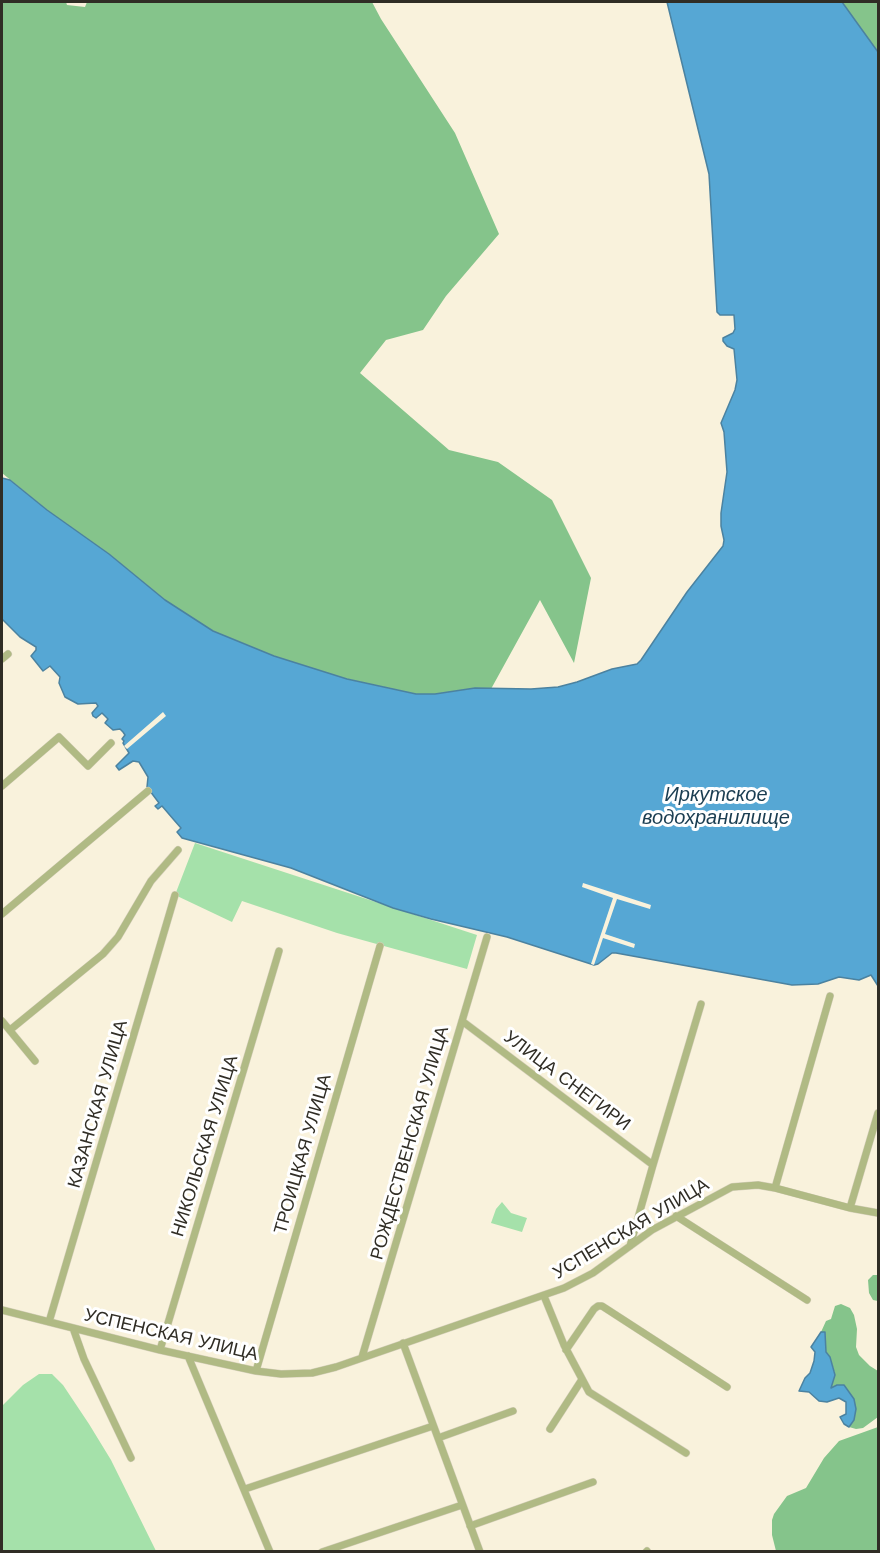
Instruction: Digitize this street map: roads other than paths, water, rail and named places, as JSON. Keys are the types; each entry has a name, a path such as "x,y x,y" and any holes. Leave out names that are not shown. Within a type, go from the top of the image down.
{"street":[{"path":"2,659 8,654"},
{"path":"2,786 59,737 87,766 111,743"},
{"path":"2,914 148,791"},
{"path":"10,1030 103,954 118,937 151,881 178,850"},
{"name":"КАЗАНСКАЯ УЛИЦА","path":"49,1322 175,895"},
{"name":"РОЖДЕСТВЕНСКАЯ УЛИЦА","path":"362,1357 487,937"},
{"name":"ТРОИЦКАЯ УЛИЦА","path":"255,1371 380,946"},
{"name":"НИКОЛЬСКАЯ УЛИЦА","path":"160,1350 279,951"},
{"path":"774,1188 830,996"},
{"path":"630,1246 701,1004"},
{"path":"2,1020 35,1061"},
{"name":"УЛИЦА СНЕГИРИ","path":"462,1021 654,1165"},
{"path":"850,1208 879,1113"},
{"name":"УСПЕНСКАЯ УЛИЦА","path":"2,1310 160,1350 255,1371 281,1374 312,1373 336,1367 544,1296 593,1273 652,1230 732,1187 758,1185 879,1213"},
{"path":"676,1216 807,1300"},
{"path":"544,1296 566,1350 589,1392 686,1453"},
{"path":"566,1350 594,1310 602,1306 727,1387"},
{"path":"73,1328 84,1359 131,1458"},
{"path":"403,1343 480,1551"},
{"path":"188,1356 270,1551"},
{"path":"550,1429 582,1381"},
{"path":"438,1438 513,1411"},
{"path":"245,1489 433,1426"},
{"path":"470,1526 593,1482"},
{"path":"322,1551 462,1505"}],"water":[{"name":"Иркутское водохранилище","path":"667,2 842,2 878,52 878,986 871,975 859,980 839,977 818,984 792,985 616,953 612,953 594,965 507,937 393,908 291,868 182,838 177,832 181,828 162,806 158,809 155,806 159,803 147,787 148,777 139,762 133,761 119,770 116,766 129,753 123,743 122,739 125,735 123,732 120,729 113,730 105,723 108,719 102,713 96,718 93,716 92,713 98,706 96,703 78,704 65,697 59,683 60,677 50,666 43,671 31,656 36,647 20,637 2,619 2,478 10,480 47,510 109,554 165,600 213,631 274,656 347,679 416,694 435,694 475,688 558,687 612,669 637,664 687,592 723,546 721,513 727,472 724,432 721,423 737,380 734,349 723,341 723,338 733,333 735,329 734,315 720,315 717,312 709,174"},
{"path":"821,1332 825,1332 826,1352 830,1357 835,1375 831,1388 844,1385 854,1399 856,1409 854,1420 849,1427 840,1417 846,1414 846,1402 839,1398 827,1402 819,1401 809,1392 799,1391 814,1361 815,1352 811,1347"}]}
